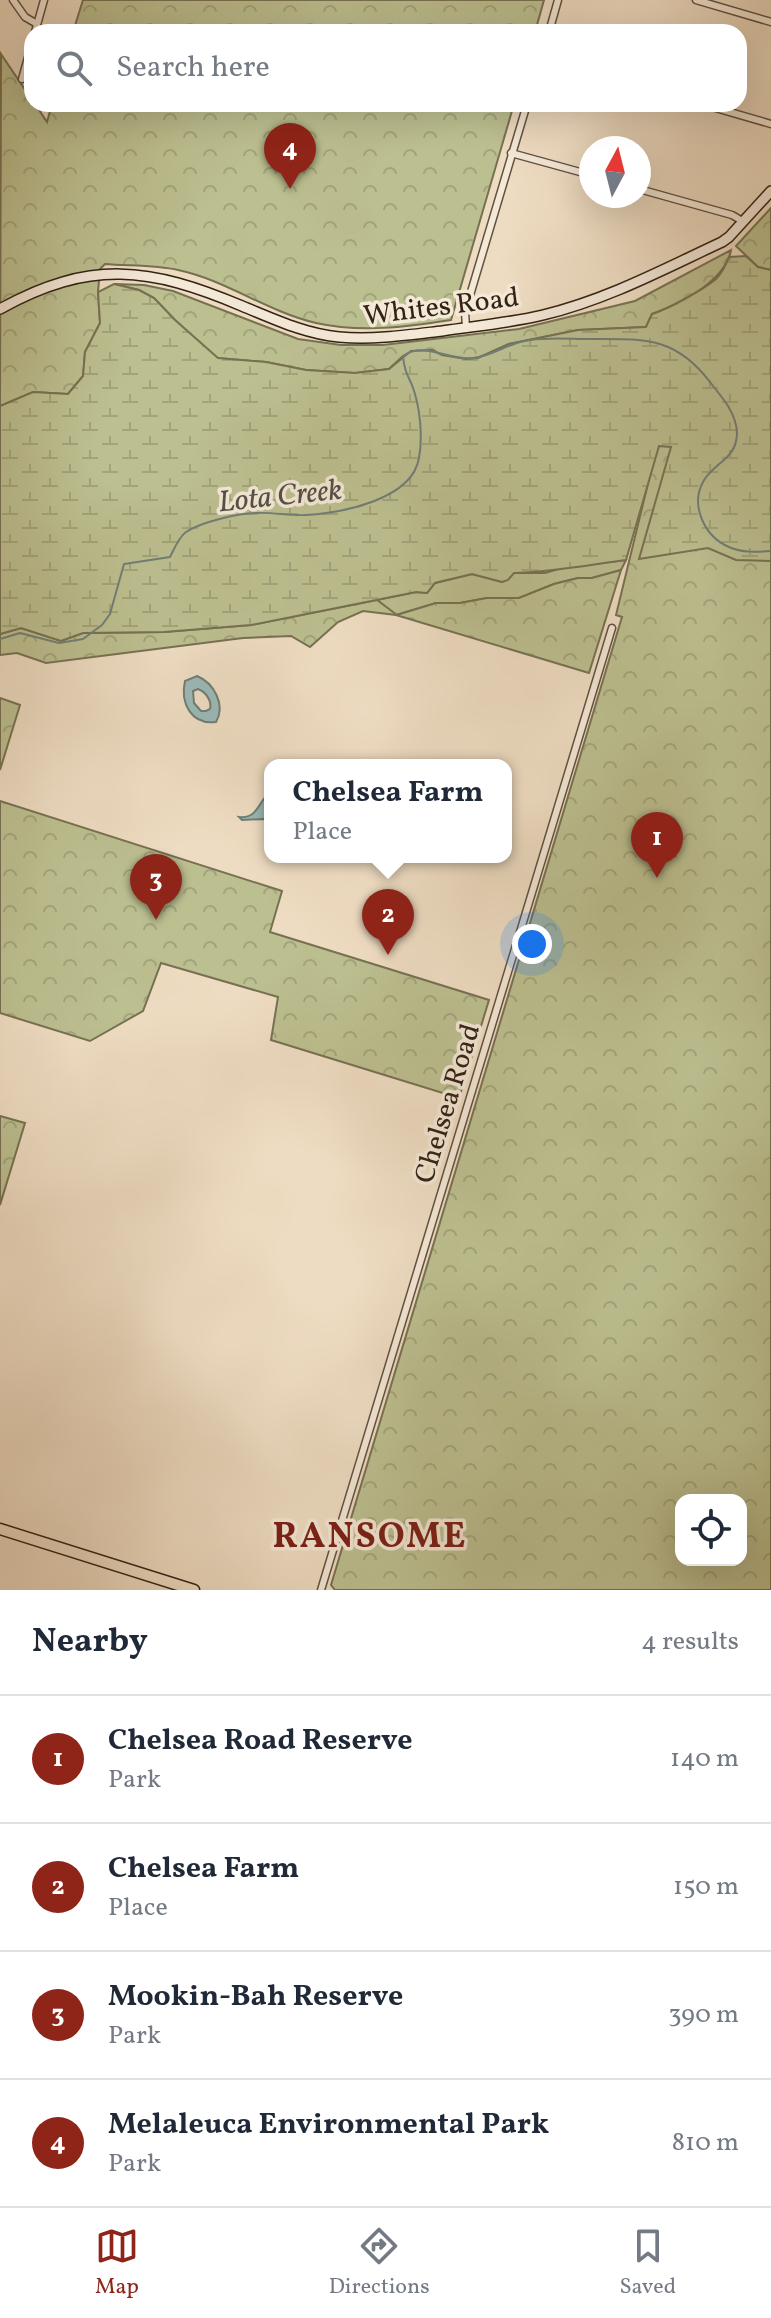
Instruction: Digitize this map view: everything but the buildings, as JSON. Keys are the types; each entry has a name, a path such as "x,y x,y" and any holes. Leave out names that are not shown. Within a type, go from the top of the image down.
{"main road":[{"path":"0,1529 194,1590"}],"street":[{"path":"13,0 32,24"},
{"path":"37,24 44,0"},
{"path":"551,24 558,0"},
{"path":"696,0 771,22"},
{"path":"22,79 24,72"},
{"path":"466,327 465,312 524,112"},
{"path":"730,112 771,124"},
{"path":"511,153 579,172"},
{"name":"Whites Road","path":"0,309 29,293 60,282 90,276 134,274 189,285 318,335 377,338 466,327 545,314 629,285 722,242 771,191"},
{"path":"651,192 732,215 744,222"},
{"name":"Chelsea Road","path":"321,1590 612,628"}],"green space":[{"path":"83,0 544,0 537,24 76,24"},
{"path":"1,54 24,88 24,112 40,112 47,122 50,112 512,112 451,320 384,328 333,326 298,318 213,281 178,270 105,264 100,269 98,292 100,323 85,352 83,376 68,394 33,392 0,406"},
{"path":"771,208 771,270 758,267 736,246"},
{"path":"731,250 727,261 711,281 688,298 652,314 646,327 578,330 509,344 478,358 442,355 432,350 403,356 389,369 355,373 216,358 154,298 139,290 114,284 144,285 173,291 298,339 341,345 383,345 519,329 635,301"},
{"path":"746,256 758,267 771,270 771,561 736,560 708,548 639,559 671,447 659,446 626,560 514,573 502,582 472,574 435,583 427,593 416,592 251,625 164,632 83,633 61,641 21,628 0,634 0,406 33,392 68,394 83,376 85,352 100,323 98,292 114,284 139,290 154,298 218,358 355,373 389,369 411,351 432,350 442,355 478,358 509,344 578,330 646,327 652,314 685,299 716,279 729,257"},
{"path":"678,360 771,551 771,1590 335,1590 331,1585 622,617 616,615"},
{"path":"626,560 621,570 554,584 519,598 436,603 396,615 377,600 416,592 427,593 435,583 472,574 502,582 514,573 545,573"},
{"path":"621,570 589,673 396,615 363,611 338,622 310,647 291,636 243,638 46,663 17,653 0,655 0,634 21,628 61,641 83,633 164,632 251,625 377,600 397,615 436,603 519,598 554,584"},
{"path":"0,698 20,705 0,770"},
{"path":"0,801 282,891 270,932 489,1000 459,1098 271,1040 278,997 161,963 143,1011 90,1041 0,1013"},
{"path":"0,1116 25,1123 0,1205"}],"water":[{"path":"197,676 213,689 220,709 216,722 200,720 189,711 184,697 185,681","holes":["201,690 210,703 210,709 206,711 201,711 194,703 193,691"]},
{"path":"264,799 264,819 242,820 239,817 254,813"}],"waterway":[{"name":"Lota Creek","path":"0,639 20,633 59,643 83,639 102,625 110,614 124,564 170,557 183,534 201,525 249,513 321,514 373,502 389,494 414,472 419,458 419,412 403,356 420,350 473,358 523,341 553,338 643,340 671,348 697,367 710,382 728,406 736,427 734,447 707,476 699,491 702,520 713,536 729,547 744,551 771,551"}],"place":[{"name":"Melaleuca Environmental Park","path":"290,189"},
{"name":"Chelsea Road Reserve","path":"657,878"},
{"name":"Mookin-Bah Reserve","path":"156,920"},
{"name":"Chelsea Farm","path":"388,955"}],"district":[{"name":"RANSOME","path":"370,1534"}]}
